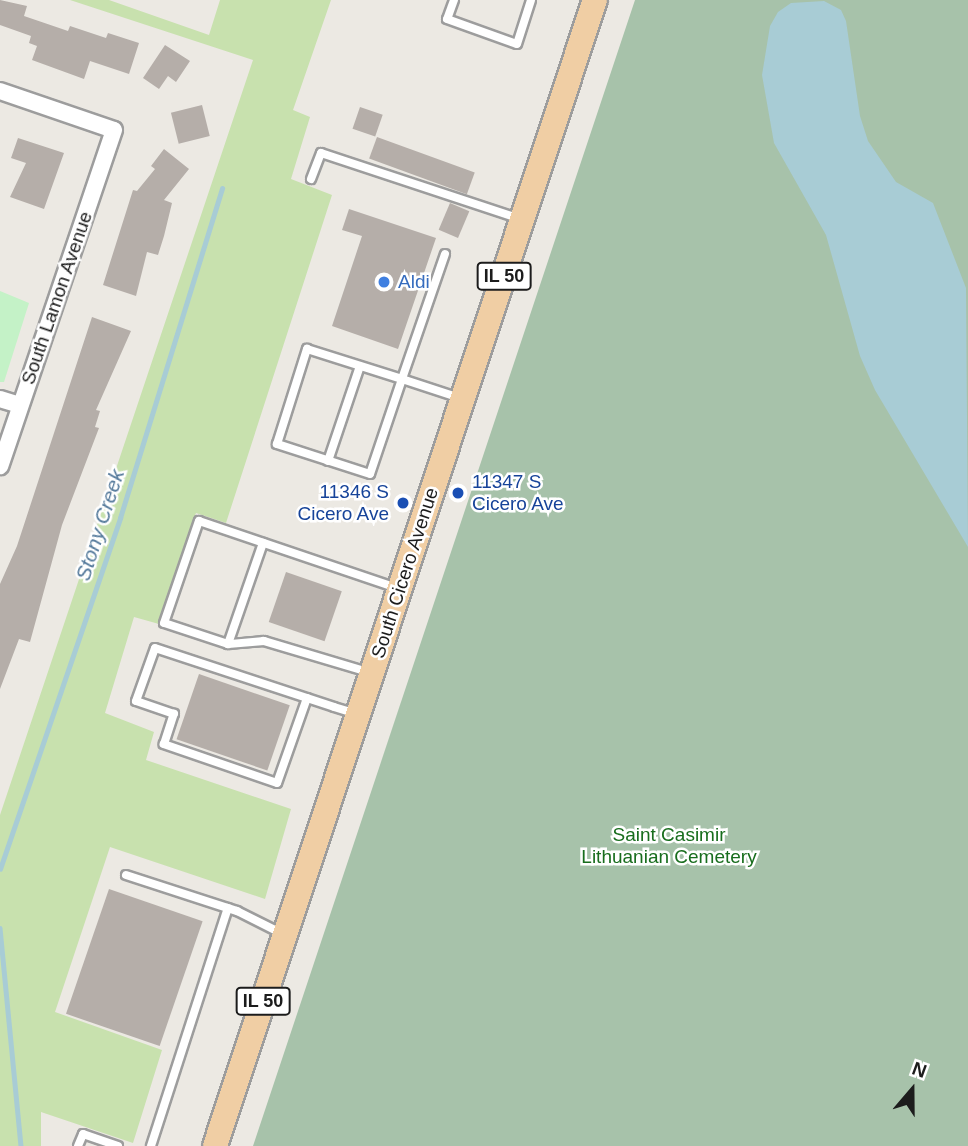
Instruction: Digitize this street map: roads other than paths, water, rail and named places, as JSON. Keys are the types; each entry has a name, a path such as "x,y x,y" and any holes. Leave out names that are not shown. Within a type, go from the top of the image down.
{"main road":[{"name":"South Cicero Avenue","path":"215,1146 595,0"}],"street":[{"name":"South Lamon Avenue","path":"0,92 114,130 0,466"},
{"path":"0,398 20,405"}],"lane":[{"path":"454,0 447,19 516,44 531,0"},
{"path":"311,179 321,153 522,220"},
{"path":"445,254 402,379 370,474 277,444 307,349 360,366 402,379 463,398"},
{"path":"328,461 360,366"},
{"path":"372,673 264,640 228,645 164,623 198,521 400,589"},
{"path":"228,645 263,543"},
{"path":"307,698 277,783 164,744 174,714 136,701 155,648 307,698 358,715"},
{"path":"126,875 228,908 285,935"},
{"path":"150,1146 228,908"},
{"path":"78,1146 83,1134 118,1146"}],"water":[{"path":"824,1 841,10 846,21 860,116 868,141 896,182 933,203 966,288 968,547 875,390 860,356 826,235 774,143 762,75 770,26 778,12 791,3"}],"waterway":[{"name":"Stony Creek","path":"0,869 120,518 222,188"},
{"name":"Stony Creek","path":"0,928 21,1146"}],"place":[{"name":"Aldi","path":"384,282"},
{"name":"11347 S Cicero Ave","path":"458,493"},
{"name":"11346 S Cicero Ave","path":"403,503"}],"park label":[{"name":"Saint Casimir Lithuanian Cemetery","path":"669,846"}]}
